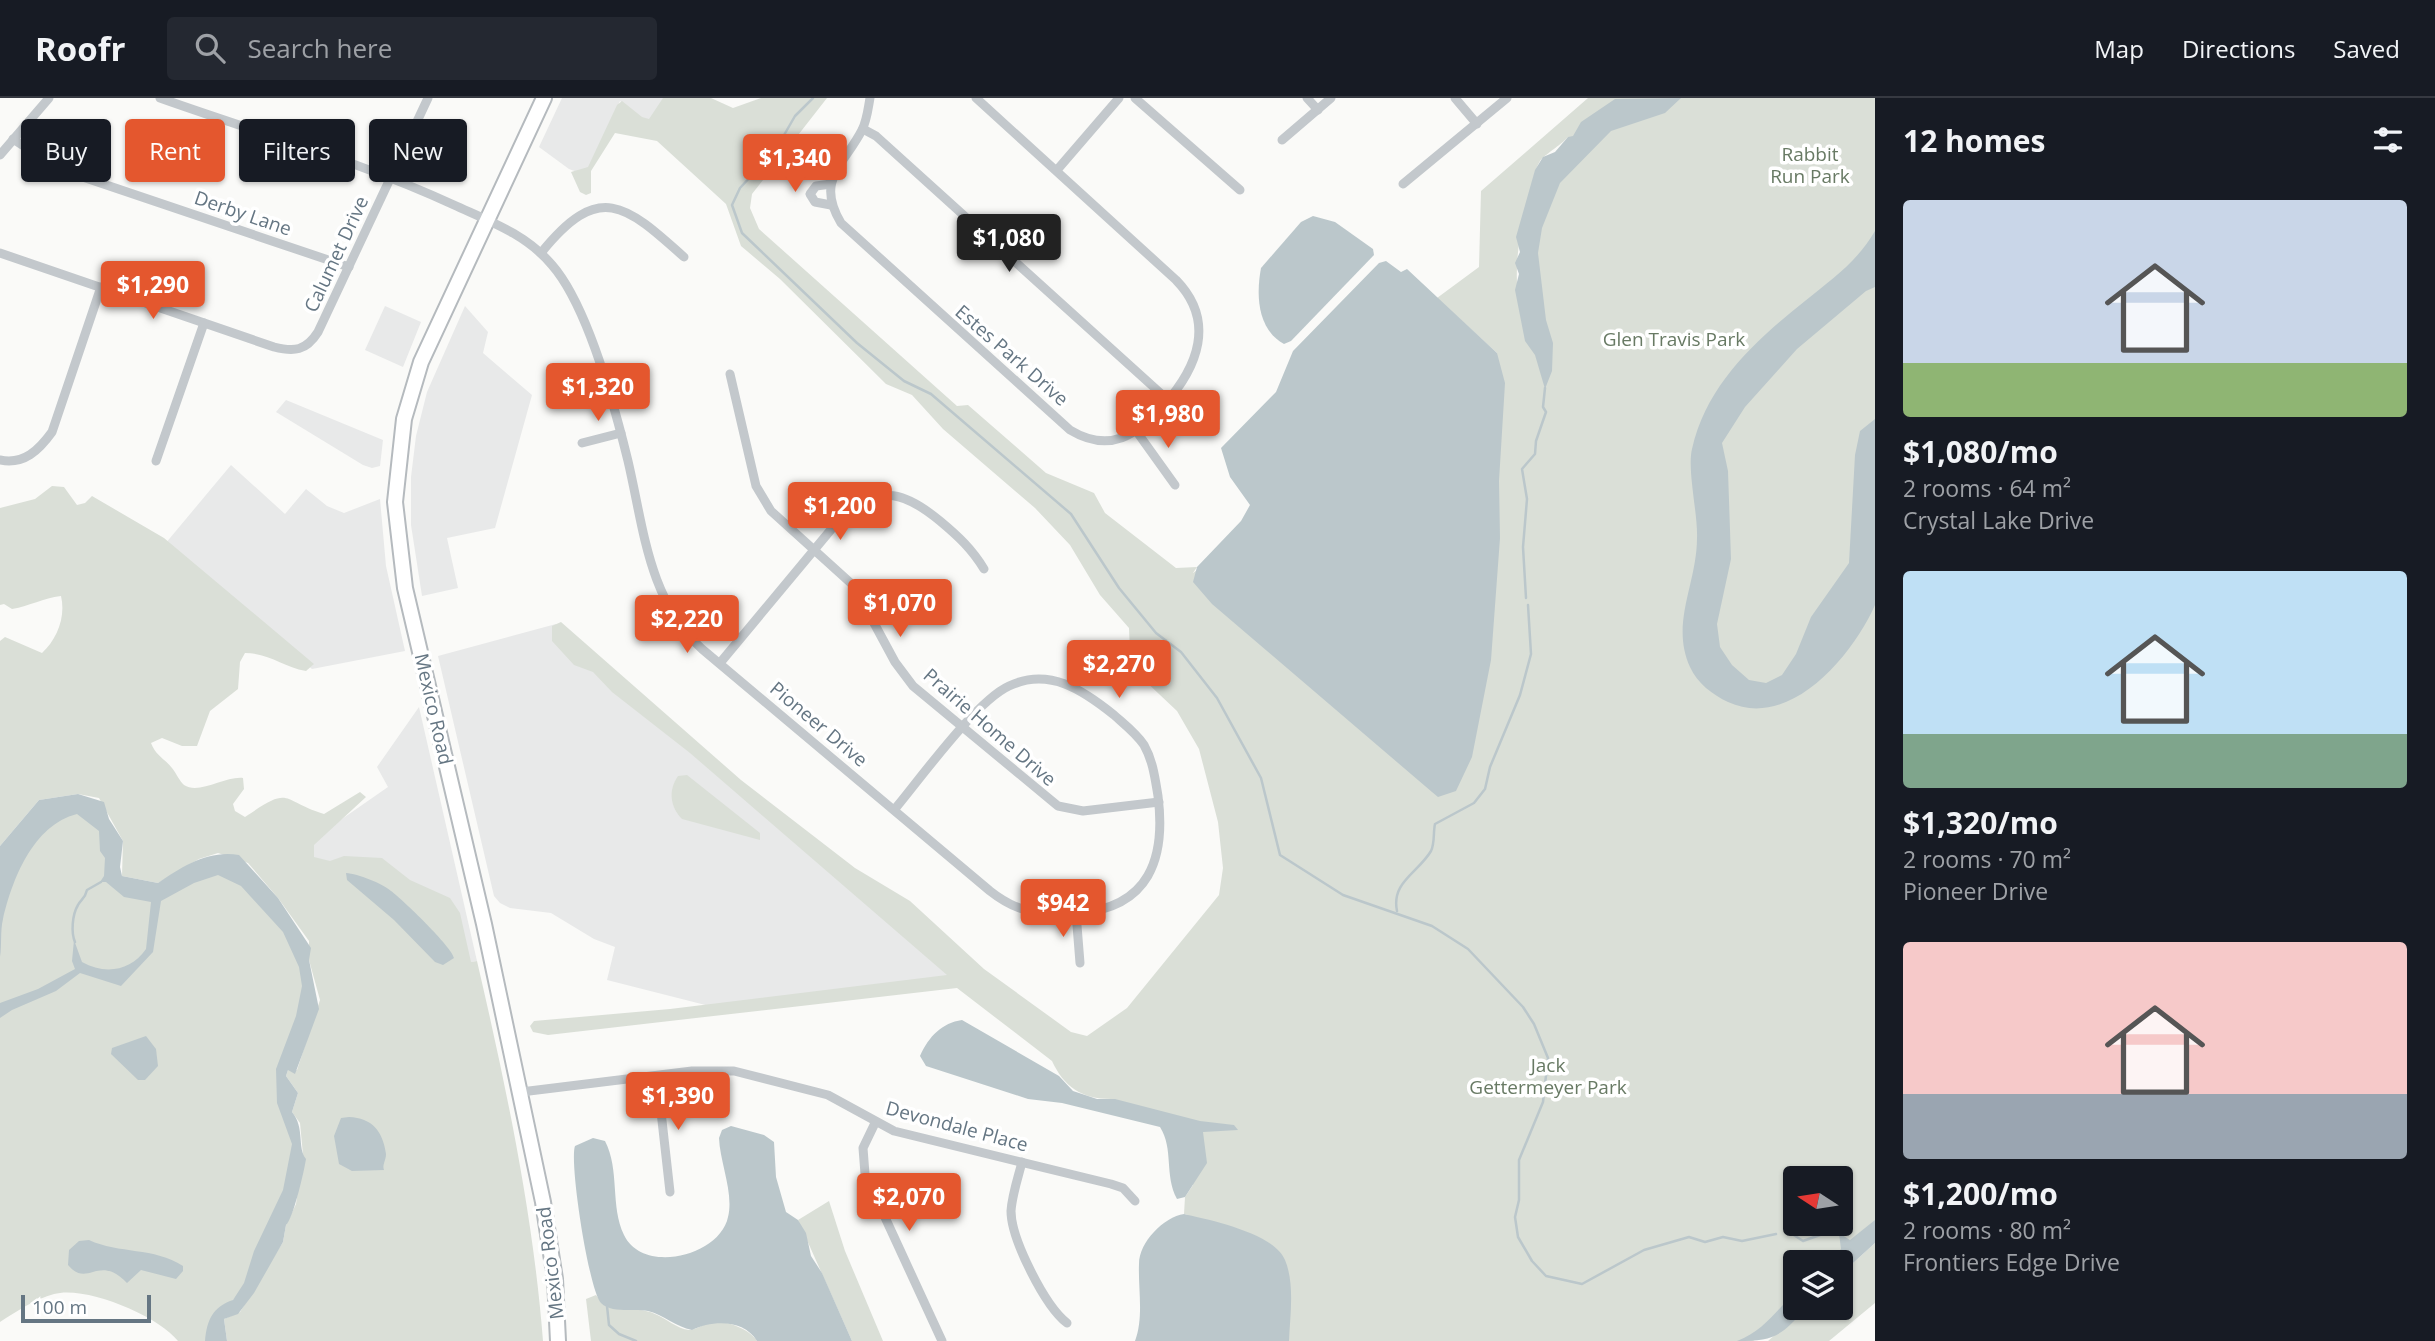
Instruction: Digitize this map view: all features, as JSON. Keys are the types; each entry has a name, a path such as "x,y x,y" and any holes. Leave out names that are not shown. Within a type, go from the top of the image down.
{"main road":[{"name":"Mexico Road","path":"544,98 429,341 413,383 400,438 396,502 405,587 521,1092 551,1253 558,1341"}],"street":[{"path":"0,155 49,98"},
{"name":"Pioneer Drive","path":"160,98 369,169"},
{"name":"Calumet Drive","path":"418,119 428,98"},
{"name":"Estes Park Drive","path":"870,98 863,129 842,158 831,184 831,205 848,232 1070,429 1091,440 1104,441 1137,432"},
{"path":"976,98 1175,280 1191,299 1198,325 1197,352 1188,376 1137,432 1175,485"},
{"path":"1057,170 1119,98"},
{"path":"1135,98 1240,190"},
{"path":"1307,98 1318,110"},
{"path":"1282,140 1331,98"},
{"path":"1455,98 1477,124"},
{"path":"1404,184 1507,98"},
{"path":"863,129 876,135 1168,400"},
{"name":"Derby Lane","path":"13,139 60,169 349,267"},
{"name":"Calumet Drive","path":"204,323 284,349 297,351 306,347 318,332 390,182"},
{"name":"Pioneer Drive","path":"403,182 517,234 541,253 574,298 621,433 654,573 665,605 682,630 720,663 894,810 1005,903 1039,915 1076,913 1120,903 1142,885 1152,871 1161,844 1152,762 1137,736 1092,697 1064,682 1039,679 1010,685 984,703 894,810"},
{"name":"Estes Park Drive","path":"831,184 816,186 810,194 816,202 831,205"},
{"path":"541,253 562,226 578,214 611,208 636,216 684,257"},
{"path":"0,253 204,323 156,461"},
{"path":"0,460 27,457 42,446 52,432 101,287"},
{"name":"Prairie Home Drive","path":"730,374 756,486 762,499 771,511 855,586 895,662 913,686 1058,806 1083,811 1158,803"},
{"path":"582,443 621,433"},
{"path":"720,663 815,549 855,506 877,496 896,495 920,505 974,552 984,569"},
{"path":"1076,913 1080,963"},
{"name":"Devondale Place","path":"521,1092 709,1070 746,1073 836,1099 874,1123 894,1131 1123,1188 1135,1201"},
{"path":"657,1076 670,1192"},
{"path":"874,1123 863,1148 865,1174 942,1341"},
{"path":"1022,1162 1011,1212 1015,1232 1046,1299 1068,1323"}],"shaded area":[{"path":"562,98 667,98 653,130 620,101 585,175 569,169 539,147"},
{"path":"1681,98 1665,113 1611,131 1560,183 1542,228 1538,253 1546,320 1553,343 1552,371 1545,389 1535,355 1525,341 1515,290 1519,274 1515,263 1520,252 1516,237 1535,170 1543,157 1555,152 1568,137 1573,136 1581,122 1615,99"},
{"path":"1313,216 1335,222 1373,249 1374,255 1291,341 1284,344 1268,330 1260,310 1261,268 1301,222"},
{"path":"1875,231 1875,287 1866,291 1797,349 1745,407 1722,443 1728,471 1731,559 1717,624 1720,647 1732,665 1749,680 1766,683 1782,675 1796,654 1811,617 1849,563 1855,455 1860,431 1875,419 1875,605 1865,625 1835,665 1796,697 1774,706 1751,708 1728,702 1706,688 1693,673 1685,651 1683,635 1683,619 1696,555 1697,528 1691,458 1699,426 1721,384 1751,348 1843,269"},
{"path":"1386,261 1401,272 1407,269 1497,353 1505,383 1499,481 1500,538 1491,660 1472,757 1456,791 1438,797 1212,604 1193,582 1197,567 1241,521 1250,505 1230,477 1221,448 1276,392 1293,351 1379,263"},
{"path":"385,306 421,322 403,367 365,350"},
{"path":"465,306 488,332 483,353 532,395 495,528 447,538 458,588 422,596 411,525 411,477 416,436 427,392"},
{"path":"286,400 383,440 380,466 372,468 363,465 276,412"},
{"path":"231,465 285,514 306,489 327,506 344,513 380,499 386,566 405,651 312,669 165,544"},
{"path":"556,624 972,980 729,1011 607,980 615,947 594,939 551,913 510,908 500,903 494,896 438,656"},
{"path":"419,707 477,961 471,962 284,871 316,837 388,787 377,767"},
{"path":"78,794 104,802 109,819 123,841 120,867 122,876 158,883 186,865 206,857 239,855 278,898 311,948 309,960 319,1009 295,1074 288,1070 286,1076 298,1093 292,1112 298,1124 306,1159 303,1174 283,1242 254,1293 238,1314 224,1319 227,1341 205,1341 207,1326 216,1310 233,1300 244,1283 254,1251 283,1190 292,1144 277,1103 276,1069 296,1016 302,986 299,967 283,932 241,886 218,875 194,883 161,901 153,952 121,986 80,973 56,991 0,1018 0,1003 38,989 75,969 72,961 74,940 82,962 100,969 125,966 146,949 151,902 124,897 106,882 100,882 104,876 105,858 100,851 99,831 77,814 48,830 27,856 7,904 2,924 0,957 0,846 39,800"},
{"path":"346,873 370,879 391,891 437,935 454,958 443,965 435,962 394,920 347,880"},
{"path":"962,1020 1059,1076 1073,1091 1097,1099 1115,1099 1200,1121 1234,1125 1238,1130 1203,1132 1207,1163 1185,1197 1177,1199 1171,1181 1167,1144 1160,1127 1062,1103 1028,1099 926,1066 920,1056 928,1042 942,1027"},
{"path":"146,1036 156,1049 158,1066 145,1080 138,1080 111,1054 112,1048"},
{"path":"349,1117 370,1123 379,1132 386,1154 384,1170 352,1171 339,1164 334,1136 341,1118"},
{"path":"731,1126 764,1135 774,1142 776,1177 786,1212 798,1220 806,1233 811,1256 822,1273 852,1341 757,1341 736,1325 709,1324 692,1330 648,1311 617,1310 601,1303 591,1276 581,1226 575,1176 575,1146 593,1138 605,1141 610,1152 620,1224 624,1235 634,1247 647,1255 680,1256 711,1242 722,1231 728,1217 728,1188 719,1138 722,1130"},
{"path":"1184,1214 1240,1229 1268,1242 1279,1251 1285,1260 1290,1279 1289,1341 1135,1341 1140,1313 1139,1264 1143,1247 1161,1225"},
{"path":"1875,1220 1875,1243 1853,1263 1853,1250 1840,1250 1839,1236 1850,1240"},
{"path":"89,1240 160,1256 183,1266 183,1271 176,1279 141,1270 127,1283 108,1271 82,1274 68,1265 69,1250 79,1241"},
{"path":"1783,1305 1783,1320 1795,1320 1783,1331 1769,1338 1737,1341 1762,1326"}],"green space":[{"name":"Jack Gettermeyer Park","path":"663,98 711,98 733,108 761,98 827,98 752,194 750,208 759,229 957,406 968,405 1046,473 1094,493 1105,513 1176,568 1197,567 1193,573 1497,353 1437,298 1479,267 1481,191 1588,98 1875,98 1875,1235 1853,1252 1853,1250 1783,1250 1783,1317 1753,1341 1280,1341 1188,1215 1184,1214 1185,1197 1193,1185 1195,1128 1111,1099 1091,1097 1075,1090 1062,1078 1052,1061 957,988 548,1035 533,1032 530,1026 534,1021 670,1009 947,975 690,753 612,692 593,672 574,665 552,641 552,626 561,622 741,780 855,868 910,901 984,969 1071,1032 1087,1036 1127,1008 1219,895 1223,868 1218,822 1199,749 1177,711 1142,678 1130,652 1129,628 1100,595 1070,545 1035,508 943,429 912,395 886,384 780,279 741,246 726,204 657,141 615,133 591,171 591,193 586,195 580,192 571,172 588,167 617,105 622,101 642,117 649,119","holes":["1568,137 1531,241 1523,324 1517,274 1519,241 1526,208 1540,161"]},
{"path":"52,486 64,487 77,505 85,503 92,496 164,538 314,664 306,671 262,655 245,653 240,662 238,689 210,711 197,746 182,746 162,738 151,743 182,784 197,788 243,778 244,789 233,804 235,811 245,817 279,798 286,798 324,814 360,792 366,797 314,845 314,857 330,861 344,856 382,858 410,880 450,898 460,913 471,962 477,961 508,1102 533,1245 543,1341 227,1341 224,1319 240,1312 283,1242 286,1225 296,1204 303,1155 300,1123 292,1112 298,1093 286,1076 288,1070 297,1070 320,1000 309,960 309,941 248,863 218,853 199,859 158,883 122,876 123,841 99,798 78,794 39,800 0,846 0,641 5,637 42,653 56,634 61,620 62,604 61,596 12,609 4,604 0,605 0,508 35,499"},
{"path":"687,775 760,833 760,840 682,819 675,809 672,793 678,776"},
{"path":"93,811 113,869 135,892 216,865 272,902 309,982 283,1067 296,1171 254,1280 225,1308 214,1341 178,1341 168,1331 139,1313 102,1298 67,1292 40,1299 0,1322 0,889 46,815"},
{"path":"829,1201 845,1251 883,1341 852,1341 798,1220"},
{"path":"1875,1243 1875,1303 1829,1341 1768,1341 1792,1320 1853,1320 1853,1263"},
{"path":"596,1295 616,1308 647,1311 685,1329 692,1330 715,1322 729,1324 743,1329 757,1341 591,1341 586,1299"}],"waterway":[{"path":"813,98 795,116 776,149 740,188 732,205 742,233 857,343 904,381 931,394 1071,514 1119,588 1156,633 1181,652 1217,698 1261,778 1280,855 1343,895 1432,926 1468,949 1523,1007 1534,1024 1548,1058 1543,1102 1519,1160 1519,1200 1515,1217 1518,1237 1532,1261 1546,1276 1582,1284 1644,1250 1689,1237 1705,1242 1723,1237 1742,1241 1776,1234"},
{"path":"1526,598 1523,547 1527,499 1522,469 1535,454 1536,441 1546,412 1543,407 1545,388"},
{"path":"1397,911 1398,892 1431,851 1435,824 1474,803 1485,789 1490,767 1520,695 1531,654 1528,605"},
{"path":"75,942 73,924 76,909 87,890 101,882"},
{"path":"1795,1236 1803,1241 1817,1236"},
{"path":"607,1306 609,1325 619,1334 636,1341"}],"park label":[{"name":"Rabbit Run Park","path":"1810,165"},
{"name":"Glen Travis Park","path":"1674,339"}]}
